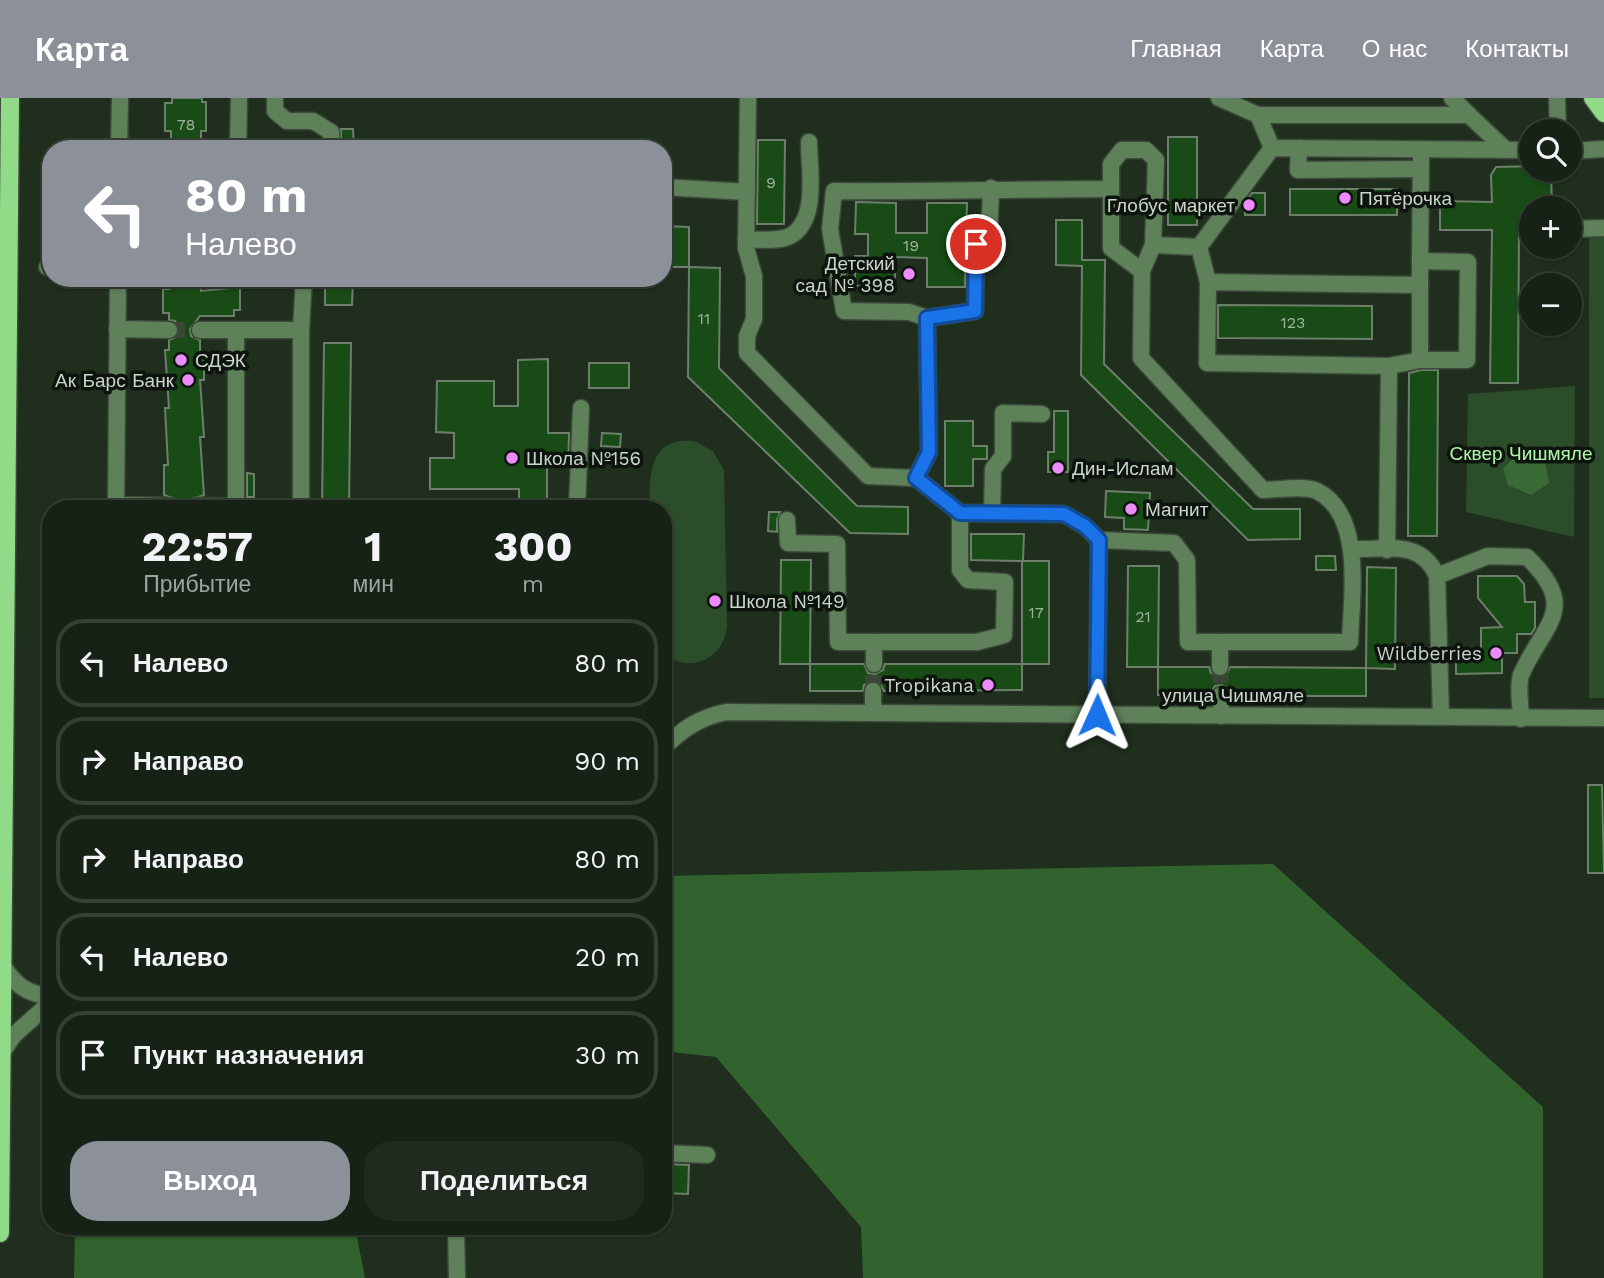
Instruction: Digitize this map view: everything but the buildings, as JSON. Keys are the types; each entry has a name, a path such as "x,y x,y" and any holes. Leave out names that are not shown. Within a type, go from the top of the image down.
{"main road":[{"path":"0,1233 10,98"},
{"path":"1592,98 1604,113"}],"street":[{"path":"119,140 120,98"},
{"path":"238,140 239,98"},
{"path":"275,98 275,111 287,121 313,121 331,132 331,140"},
{"path":"748,98 746,240 754,276 754,319 747,336 747,353 867,477 916,478 960,513 1064,514 1085,526 1099,540 1174,543 1187,560 1188,642 1349,642 1353,549 1335,506 1315,490 1263,490 1141,358 1142,271 1153,245 1156,160 1146,150 1122,149 1111,164 1111,248 1142,271"},
{"path":"1219,98 1258,115 1469,115"},
{"path":"1452,98 1506,150"},
{"path":"1557,98 1558,119"},
{"path":"1258,115 1272,148"},
{"path":"746,240 782,239 792,235 805,223 809,196 809,142"},
{"path":"1272,148 1519,150"},
{"path":"1199,247 1272,148"},
{"path":"1299,148 1298,170 1420,169"},
{"path":"1420,360 1421,149"},
{"path":"1582,150 1604,149"},
{"path":"672,188 747,192"},
{"path":"991,188 989,240 976,244 975,311 927,318 909,312 845,311 830,229 834,191 991,188 1111,188"},
{"path":"1582,229 1604,228"},
{"path":"1153,245 1199,247"},
{"path":"1199,247 1208,282 1206,363 1389,366 1420,360 1467,360 1468,262 1420,261"},
{"path":"1208,282 1420,285"},
{"path":"116,500 118,287"},
{"path":"301,500 303,287"},
{"path":"916,478 929,452 927,318"},
{"path":"117,329 169,330"},
{"path":"200,330 301,330"},
{"path":"236,331 236,500"},
{"path":"1387,550 1389,366"},
{"path":"577,500 582,408"},
{"path":"992,514 993,469 1003,456 1003,414 1042,414"},
{"path":"787,520 788,543 837,544 838,642 977,642 1004,635 1005,582 968,580 960,570 960,513"},
{"path":"1097,715 1099,540"},
{"path":"1353,549 1414,550 1430,560 1437,576 1441,717"},
{"path":"1437,576 1488,556 1527,557 1547,576 1555,602 1552,624 1520,678 1521,719"},
{"path":"874,642 874,664"},
{"path":"1220,642 1220,667"},
{"path":"873,691 873,713"},
{"path":"1220,695 1221,716"},
{"name":"улица Чишмяле","path":"672,739 686,726 705,716 726,712 1604,718"},
{"path":"2,964 11,980 32,993 42,995"},
{"path":"1,1054 14,1035 42,1010"},
{"path":"672,1153 707,1155"},
{"path":"456,1235 457,1278"}],"green space":[{"path":"1589,230 1604,230 1604,698 1589,698"},
{"name":"Сквер Чишмяле","path":"1575,386 1574,537 1466,512 1468,394"},
{"path":"679,441 694,441 713,451 724,470 727,626 720,647 713,655 694,663 672,659 672,500 650,500 654,461 668,445"}],"shaded area":[{"path":"1520,453 1544,454 1549,483 1531,495 1508,485 1503,468"},
{"path":"1273,864 1543,1107 1543,1278 863,1278 861,1227 716,1057 672,1052 672,876"},
{"path":"75,1235 357,1235 365,1278 74,1278"}],"tunnel":[{"path":"169,330 200,330"},
{"path":"873,691 874,664"},
{"path":"1220,667 1221,695"}],"place":[{"name":"Пятёрочка","path":"1345,198"},
{"name":"Глобус маркет","path":"1249,205"},
{"name":"Детский сад № 398","path":"909,274"},
{"name":"СДЭК","path":"181,360"},
{"name":"Ак Барс Банк","path":"188,380"},
{"name":"Школа №156","path":"512,458"},
{"name":"Дин-Ислам","path":"1058,468"},
{"name":"Магнит","path":"1131,509"},
{"name":"Школа №149","path":"715,601"},
{"name":"Wildberries","path":"1496,653"},
{"name":"Tropikana","path":"988,685"}],"route":[{"path":"976,244 975,311 927,318 929,452 916,478 960,513 1064,514 1085,526 1099,540 1097,715"}]}
